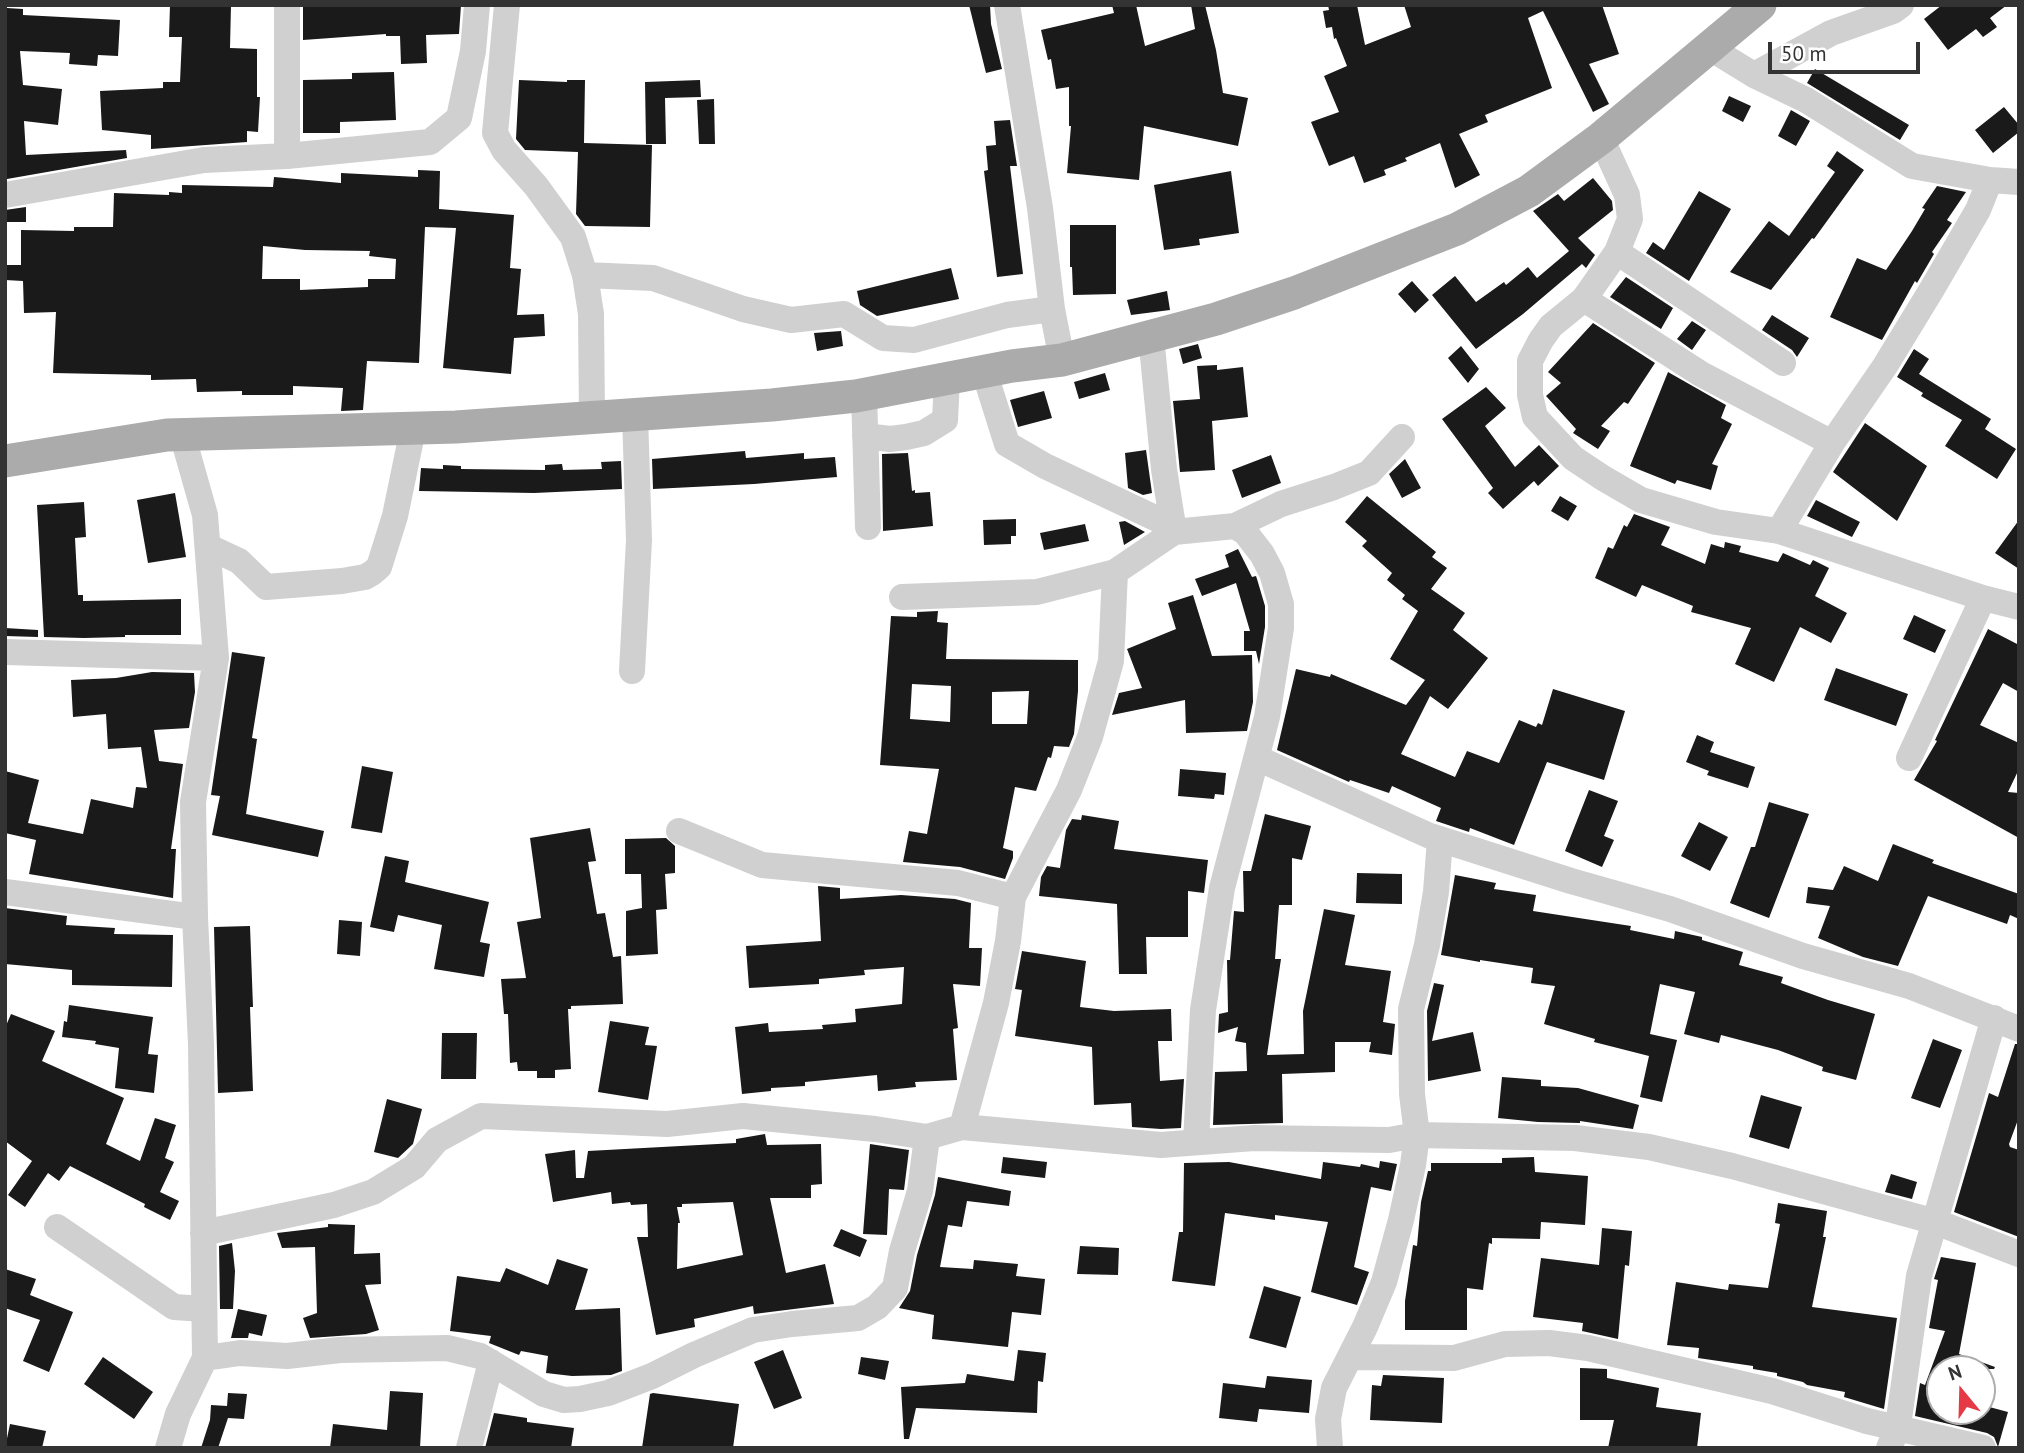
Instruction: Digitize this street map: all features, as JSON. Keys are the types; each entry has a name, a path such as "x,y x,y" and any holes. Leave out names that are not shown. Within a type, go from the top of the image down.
{"main road":[{"path":"5,461 182,434 413,429 772,405 864,394 985,371 1062,360 1216,319 1294,293 1457,229 1529,191 1601,138 1760,5"}],"street":[{"path":"286,5 287,156"},
{"path":"5,195 204,160 287,156 430,142 460,118 473,51 477,5"},
{"path":"507,5 495,133 503,150 536,186 573,237 585,275 592,314 592,418"},
{"path":"1007,5 1040,208 1052,310 1062,360"},
{"path":"1754,75 1831,33 1893,11 1901,5"},
{"path":"1710,47 1754,75 1806,100 1912,166 1990,180 2019,182"},
{"path":"1601,138 1627,195 1630,219 1618,252 1584,299 1551,326 1530,361 1530,396 1535,417 1573,458 1641,500 1716,522 1779,531 1983,598 2019,607"},
{"path":"1779,531 1945,267 1978,209 1990,180"},
{"path":"1618,252 1783,363"},
{"path":"585,275 653,278 743,309 791,320 844,314 883,338 914,340 1007,315 1052,310"},
{"path":"1584,299 1701,374 1832,443"},
{"path":"1151,336 1164,469 1173,529"},
{"path":"985,371 1007,443 1045,466 1173,529 1235,526 1281,504 1334,487 1369,472 1402,437"},
{"path":"865,436 890,439 906,437 924,433 945,420 947,379"},
{"path":"864,394 868,527"},
{"path":"632,671 639,540 635,415"},
{"path":"209,547 239,561 265,587 342,581 372,573 379,567 395,516 413,429"},
{"path":"168,1448 178,1414 205,1358 201,1044 194,917 193,802 216,658 205,515 182,434"},
{"path":"1196,1142 1203,1010 1218,912 1257,758 1281,628 1281,604 1272,573 1245,532 1235,526"},
{"path":"902,597 1037,592 1115,572 1173,529"},
{"path":"962,1126 996,1003 1013,897 1069,790 1090,737 1111,661 1115,572"},
{"path":"1909,758 1983,598"},
{"path":"5,652 216,658"},
{"path":"1257,758 1440,839 1670,909 1803,956 1909,986 2019,1029"},
{"path":"679,831 762,865 958,883 1013,897"},
{"path":"1330,1448 1328,1419 1334,1388 1384,1282 1404,1206 1417,1135 1411,1084 1411,1009 1430,932 1440,839"},
{"path":"5,892 194,917"},
{"path":"1894,1437 1919,1276 1994,1018"},
{"path":"202,1233 334,1205 373,1192 414,1167 437,1140 481,1116 667,1124 743,1116 927,1137 962,1126 1161,1144 1254,1138 1389,1140 1417,1135 1574,1138 1649,1147 1732,1166 1936,1222 2019,1254"},
{"path":"205,1358 240,1353 287,1356 340,1350 447,1348 480,1356 544,1394 564,1399 580,1399 608,1393 652,1376 752,1330 858,1318 877,1307 895,1288 902,1251 920,1191 927,1137"},
{"path":"57,1227 174,1307 204,1309"},
{"path":"1350,1357 1454,1358 1505,1344 1549,1343 1588,1348 1772,1391 1867,1421 1894,1437 1983,1448"},
{"path":"469,1448 491,1362"}],"building":[{"path":"170,5 231,5 230,48 257,49 257,97 260,97 258,132 247,131 247,142 151,149 151,135 102,130 100,91 163,88 163,82 180,82 182,37 169,37"},
{"path":"303,5 461,5 459,34 426,35 427,63 401,64 400,36 386,34 303,40"},
{"path":"969,5 990,5 991,24 1002,69 986,73"},
{"path":"1112,5 1136,5 1145,46 1195,29 1191,5 1205,5 1223,93 1248,98 1238,146 1144,126 1139,180 1067,173 1071,126 1069,87 1056,89 1051,59 1048,60 1041,30 1114,13"},
{"path":"1328,5 1357,5 1365,45 1411,27 1404,5 1602,5 1619,54 1589,64 1609,104 1593,112 1543,11 1528,18 1552,88 1485,115 1488,122 1459,134 1480,175 1455,188 1440,143 1384,170 1386,175 1364,183 1354,156 1329,166 1311,122 1339,112 1324,76 1347,66 1336,38 1334,39 1332,27 1326,28 1323,11 1329,10"},
{"path":"1942,5 2007,5 1990,18 1997,27 1983,37 1976,29 1948,50 1924,19"},
{"path":"7,8 23,9 23,15 120,20 118,56 98,55 97,66 69,64 70,53 20,51 23,85 62,89 58,125 24,121 26,155 126,150 127,158 7,179"},
{"path":"1815,69 1909,125 1900,140 1807,83"},
{"path":"394,72 396,120 340,122 340,133 303,133 303,80 352,79 352,73"},
{"path":"519,80 585,80 584,143 652,145 650,227 585,226 576,214 578,152 525,150 516,139"},
{"path":"700,80 701,97 665,98 666,144 646,144 645,82"},
{"path":"1729,96 1751,106 1743,122 1722,111"},
{"path":"714,99 715,144 699,144 697,100"},
{"path":"2004,107 2019,125 2019,132 1993,153 1975,130"},
{"path":"1791,110 1810,121 1796,146 1778,136"},
{"path":"1010,120 1017,166 1010,166 1023,274 997,277 984,171 988,170 986,146 996,145 994,121"},
{"path":"1837,151 1864,170 1814,239 1812,238 1771,290 1730,272 1769,221 1789,236 1835,172 1827,166"},
{"path":"418,170 440,171 439,209 514,215 510,268 521,269 517,315 544,314 545,336 514,338 511,374 443,368 456,228 425,227 419,363 367,361 363,410 341,411 343,388 293,386 293,395 242,395 242,391 197,392 196,379 151,380 151,375 53,373 56,312 24,313 23,281 5,280 5,265 21,265 21,230 74,231 74,227 113,227 114,193 169,195 169,192 182,193 182,185 273,187 274,177 341,183 341,173 418,177","holes":["263,246 370,251 369,256 396,259 395,279 368,279 368,287 300,290 300,279 262,279"]},
{"path":"1231,171 1239,233 1199,239 1200,245 1164,250 1154,185"},
{"path":"1593,178 1612,201 1613,210 1578,238 1595,255 1586,268 1582,264 1476,349 1432,295 1455,276 1476,302 1504,282 1506,285 1528,267 1537,278 1569,251 1533,211 1558,194 1564,201"},
{"path":"1937,186 1966,192 1947,220 1952,223 1932,252 1934,254 1917,283 1915,281 1882,340 1830,317 1857,258 1886,270"},
{"path":"1699,191 1731,209 1689,281 1646,253 1653,242 1664,250"},
{"path":"26,207 26,222 5,222 5,210"},
{"path":"1070,225 1116,225 1116,294 1073,295"},
{"path":"951,268 959,299 877,316 860,305 857,291"},
{"path":"1626,277 1673,308 1661,329 1610,297"},
{"path":"1412,281 1429,300 1415,313 1398,294"},
{"path":"1167,291 1170,310 1131,315 1127,300"},
{"path":"1772,315 1809,338 1797,357 1792,350 1762,330"},
{"path":"1692,321 1706,330 1692,350 1677,339"},
{"path":"1593,323 1655,363 1628,404 1624,402 1601,426 1610,431 1598,449 1573,433 1576,429 1546,396 1561,383 1548,372"},
{"path":"841,331 843,346 817,351 814,333"},
{"path":"1198,344 1202,358 1183,364 1179,349"},
{"path":"1461,346 1479,369 1468,383 1448,358"},
{"path":"1914,349 1929,359 1919,374 1991,419 1985,429 2016,449 1997,479 1945,446 1962,420 1921,396 1923,393 1897,377"},
{"path":"1217,365 1217,370 1243,367 1248,417 1212,421 1215,470 1180,472 1173,401 1200,399 1197,366"},
{"path":"1668,372 1726,405 1721,418 1732,424 1712,464 1718,466 1711,490 1677,480 1675,484 1630,466"},
{"path":"1105,373 1110,390 1079,399 1074,382"},
{"path":"1486,387 1506,408 1485,426 1515,467 1539,445 1559,466 1538,486 1534,481 1503,509 1488,493 1493,488 1442,419"},
{"path":"1044,391 1052,418 1018,427 1010,400"},
{"path":"1865,423 1927,466 1897,521 1833,472"},
{"path":"1146,450 1152,493 1143,495 1128,488 1125,453"},
{"path":"745,451 746,458 804,453 804,459 835,457 837,477 653,489 652,459"},
{"path":"908,453 912,491 930,492 933,526 883,531 882,454"},
{"path":"1271,455 1281,483 1242,498 1232,470"},
{"path":"1405,459 1421,488 1402,498 1389,474"},
{"path":"621,461 622,489 534,493 419,491 421,468 443,469 443,465 461,466 461,469 545,470 545,465 562,464 563,470 602,469 601,462"},
{"path":"175,493 186,557 148,563 137,500"},
{"path":"1367,496 1436,552 1432,557 1447,568 1431,589 1465,613 1453,630 1488,658 1448,709 1430,696 1401,754 1455,777 1467,751 1499,763 1519,720 1536,727 1538,723 1542,725 1553,689 1625,711 1604,780 1547,762 1514,845 1470,828 1469,832 1436,821 1441,808 1392,786 1389,793 1350,780 1349,782 1277,750 1296,669 1330,677 1331,674 1406,705 1425,680 1390,659 1418,611 1402,599 1405,595 1387,580 1392,573 1362,546 1367,541 1345,522"},
{"path":"1560,496 1577,506 1568,521 1551,511"},
{"path":"1816,500 1860,522 1852,537 1807,516"},
{"path":"84,502 86,537 75,538 78,595 83,595 83,601 181,599 181,635 44,637 37,505"},
{"path":"1634,514 1670,527 1661,545 1705,564 1711,544 1724,548 1725,542 1741,546 1739,552 1778,562 1783,553 1810,565 1813,560 1829,568 1815,596 1847,613 1831,643 1800,627 1774,682 1735,664 1751,628 1691,612 1693,606 1642,585 1636,597 1595,578 1608,547 1613,549 1624,525 1627,527"},
{"path":"1016,519 1016,536 1011,536 1011,544 984,545 983,520"},
{"path":"2019,520 2019,569 1995,553"},
{"path":"1125,521 1145,532 1124,545 1119,522"},
{"path":"1085,524 1089,541 1044,550 1040,533"},
{"path":"1238,549 1252,577 1256,576 1265,606 1265,627 1259,664 1256,651 1244,651 1244,631 1250,631 1236,583 1202,596 1195,579 1229,567 1225,555"},
{"path":"1193,595 1212,656 1252,655 1253,702 1247,731 1186,733 1185,700 1112,715 1119,693 1142,688 1127,649 1176,629 1168,603"},
{"path":"938,611 937,622 948,623 946,659 1078,660 1074,734 1069,747 1054,746 1036,791 1015,787 1003,848 1013,851 1013,858 1005,879 960,867 903,862 909,831 927,834 939,769 880,765 891,616 917,617 917,612","holes":["912,684 951,686 950,722 910,719","1029,691 1027,724 992,724 992,692"]},
{"path":"1914,615 1946,630 1935,653 1903,639"},
{"path":"5,628 38,630 38,637 5,636"},
{"path":"1988,629 2019,645 2019,692 2003,683 1980,725 2019,743 2019,769 2008,792 2019,793 2019,838 1914,780 1937,741 1935,740"},
{"path":"232,652 265,657 252,738 257,739 246,814 324,831 318,857 212,835 220,796 211,795"},
{"path":"1836,668 1908,694 1896,726 1824,700"},
{"path":"152,672 194,673 195,692 189,728 154,730 159,761 183,764 171,849 176,849 173,898 29,874 36,840 5,833 5,771 39,780 28,823 83,834 91,799 133,808 136,787 147,788 141,747 108,749 106,714 73,717 71,680 116,678"},
{"path":"1697,735 1714,742 1710,752 1755,767 1748,788 1707,775 1709,771 1686,762"},
{"path":"362,766 393,772 382,833 351,828"},
{"path":"1180,769 1226,773 1224,795 1215,794 1214,799 1178,796"},
{"path":"1589,790 1618,801 1604,836 1614,840 1602,867 1565,851"},
{"path":"1769,802 1809,814 1769,918 1730,903 1751,847 1755,847"},
{"path":"1265,814 1311,826 1302,860 1292,858 1292,905 1279,905 1275,959 1281,959 1267,1055 1304,1054 1303,1011 1324,909 1355,915 1345,965 1391,971 1383,1022 1395,1024 1392,1055 1369,1052 1371,1042 1335,1042 1335,1072 1282,1074 1283,1123 1213,1125 1215,1072 1247,1071 1246,1043 1235,1041 1238,1027 1218,1033 1219,1014 1228,1012 1227,960 1230,960 1234,911 1244,912 1243,871 1251,871"},
{"path":"1082,815 1119,821 1114,849 1208,860 1204,893 1188,891 1188,937 1146,937 1147,974 1119,974 1117,904 1039,896 1041,877 1047,866 1060,868 1066,830 1072,819 1081,820"},
{"path":"1699,822 1728,837 1710,871 1681,856"},
{"path":"590,828 596,861 588,862 597,914 605,913 613,957 621,956 623,1004 571,1006 571,1009 568,1009 571,1069 555,1070 555,1078 537,1078 537,1071 518,1071 517,1062 510,1063 508,1014 504,1014 501,979 526,978 517,922 541,918 530,838"},
{"path":"666,838 675,846 675,873 665,874 667,909 656,910 658,954 626,956 626,911 642,908 641,874 625,874 625,839"},
{"path":"1893,844 1934,860 1932,863 2019,894 2019,919 2010,915 2007,924 1928,896 1898,966 1863,957 1818,938 1830,906 1806,903 1808,887 1833,890 1844,866 1878,881"},
{"path":"385,856 409,861 405,882 489,902 480,942 490,944 484,977 434,969 442,925 398,915 394,932 370,927"},
{"path":"1357,873 1402,874 1402,904 1356,903"},
{"path":"1455,875 1496,883 1494,889 1536,895 1533,911 1631,926 1630,930 1674,939 1675,931 1702,937 1702,940 1743,952 1739,965 1783,977 1781,983 1875,1014 1856,1080 1822,1071 1823,1067 1778,1050 1721,1035 1719,1043 1684,1034 1695,992 1660,984 1650,1034 1677,1040 1662,1102 1640,1097 1649,1056 1594,1042 1595,1039 1544,1024 1555,986 1531,983 1533,968 1441,955"},
{"path":"818,886 840,888 840,899 901,895 955,899 971,903 969,948 982,948 980,986 953,984 958,1028 953,1029 957,1080 915,1082 916,1087 878,1091 877,1075 805,1082 805,1086 771,1088 771,1091 742,1094 735,1027 768,1023 769,1032 823,1029 822,1025 856,1022 855,1009 902,1004 904,967 864,970 865,975 819,979 819,984 749,988 746,946 821,941"},
{"path":"5,908 67,916 66,925 115,928 114,934 173,935 172,987 72,985 72,970 5,964"},
{"path":"339,920 362,922 360,956 337,954"},
{"path":"250,926 253,1091 218,1093 214,927"},
{"path":"1022,951 1086,961 1080,1007 1114,1011 1171,1009 1172,1041 1158,1041 1160,1081 1184,1079 1181,1128 1132,1127 1131,1103 1094,1105 1092,1047 1015,1036 1022,990 1015,989"},
{"path":"1434,983 1444,985 1432,1041 1473,1032 1481,1071 1428,1081 1427,1011"},
{"path":"69,1005 153,1017 148,1054 158,1055 154,1093 115,1088 119,1048 95,1044 96,1041 62,1037"},
{"path":"11,1014 55,1031 42,1061 124,1098 106,1144 140,1161 155,1118 176,1125 165,1158 174,1162 160,1192 179,1201 170,1220 144,1207 145,1204 70,1166 59,1181 48,1173 25,1207 8,1195 32,1161 5,1141 5,1028"},
{"path":"610,1021 649,1027 645,1045 657,1046 648,1100 598,1092"},
{"path":"442,1033 477,1033 476,1079 441,1079"},
{"path":"1933,1039 1962,1050 1940,1108 1911,1098"},
{"path":"2015,1044 2019,1044 2019,1117 2009,1144 2019,1150 2019,1237 1954,1212 1989,1093 1998,1097"},
{"path":"1502,1077 1541,1080 1541,1086 1578,1088 1639,1105 1633,1129 1580,1121 1538,1122 1498,1118"},
{"path":"1761,1095 1802,1107 1789,1149 1749,1137"},
{"path":"387,1099 422,1109 413,1144 398,1158 374,1152"},
{"path":"765,1134 767,1145 821,1144 822,1184 811,1185 811,1198 770,1198 786,1273 825,1264 834,1304 754,1314 753,1306 694,1319 695,1327 656,1335 637,1237 648,1237 647,1204 612,1204 611,1192 553,1202 545,1154 575,1150 576,1178 584,1178 588,1151 736,1143 736,1139","holes":["733,1202 743,1255 677,1269 680,1223 677,1207 682,1207 682,1204"]},
{"path":"870,1144 909,1150 904,1190 889,1189 887,1235 863,1234"},
{"path":"1003,1157 1047,1162 1045,1178 1001,1173"},
{"path":"1534,1157 1535,1172 1588,1176 1585,1225 1541,1222 1540,1239 1492,1238 1492,1244 1489,1243 1483,1290 1467,1288 1467,1330 1405,1330 1405,1301 1413,1245 1417,1246 1421,1202 1431,1163 1502,1163 1502,1158"},
{"path":"1380,1161 1397,1164 1391,1191 1371,1187 1354,1267 1369,1272 1357,1305 1311,1292 1328,1222 1275,1215 1275,1220 1225,1213 1215,1286 1172,1281 1179,1232 1183,1232 1184,1163 1229,1162 1321,1179 1323,1162 1379,1168"},
{"path":"1891,1174 1917,1182 1912,1199 1885,1192"},
{"path":"938,1177 1011,1191 1009,1206 967,1201 962,1227 948,1225 940,1267 973,1269 974,1260 1018,1264 1016,1276 1045,1279 1041,1315 1012,1312 1008,1347 932,1339 934,1315 899,1308 910,1291"},
{"path":"1778,1203 1827,1211 1823,1237 1826,1237 1812,1307 1897,1318 1884,1409 1844,1397 1845,1392 1807,1385 1777,1376 1777,1373 1753,1369 1753,1366 1698,1358 1699,1348 1667,1345 1676,1282 1728,1290 1729,1284 1768,1288 1780,1224 1775,1223"},
{"path":"328,1224 355,1225 354,1254 380,1253 381,1284 365,1285 379,1330 366,1334 310,1338 303,1318 317,1313 315,1247 282,1248 277,1233 328,1227"},
{"path":"1602,1228 1632,1231 1629,1266 1625,1265 1618,1339 1582,1331 1583,1323 1533,1317 1541,1258 1599,1265"},
{"path":"841,1229 867,1240 860,1257 833,1246"},
{"path":"232,1243 235,1271 233,1309 220,1309 219,1246"},
{"path":"1080,1246 1119,1248 1118,1275 1077,1274"},
{"path":"1941,1257 1976,1263 1959,1354 1962,1355 1936,1355 1945,1331 1929,1328 1938,1280 1934,1279"},
{"path":"557,1259 588,1269 575,1310 620,1308 622,1371 611,1375 572,1376 546,1373 548,1356 521,1351 519,1355 489,1343 491,1336 450,1331 457,1276 500,1282 506,1268 548,1285"},
{"path":"5,1269 36,1279 30,1295 73,1312 49,1372 23,1361 40,1320 5,1308"},
{"path":"1264,1286 1301,1297 1286,1348 1249,1338"},
{"path":"238,1309 267,1315 262,1336 249,1333 248,1338 231,1338"},
{"path":"783,1350 802,1398 774,1409 754,1362"},
{"path":"1018,1350 1046,1353 1043,1382 1038,1381 1037,1413 916,1408 909,1439 904,1439 901,1387 965,1383 967,1374 1014,1381"},
{"path":"103,1357 153,1392 134,1419 84,1384"},
{"path":"861,1357 889,1361 885,1380 858,1374"},
{"path":"1580,1368 1607,1369 1607,1378 1659,1388 1656,1407 1701,1413 1697,1448 1608,1448 1614,1420 1580,1420"},
{"path":"1383,1375 1444,1378 1442,1423 1370,1420 1372,1385 1381,1386"},
{"path":"1267,1376 1312,1380 1309,1413 1259,1409 1257,1422 1219,1418 1223,1383 1265,1388"},
{"path":"1926,1382 1926,1419 1915,1416 1920,1383 1925,1385"},
{"path":"390,1391 423,1393 420,1448 330,1448 333,1424 387,1430"},
{"path":"228,1393 247,1394 244,1419 228,1418 218,1448 201,1448 210,1420 211,1405 227,1406"},
{"path":"650,1394 739,1404 733,1448 642,1448"},
{"path":"1996,1409 2008,1412 1998,1447 1994,1437 1953,1425 1996,1425"},
{"path":"494,1413 527,1418 527,1422 574,1428 571,1448 485,1448"},
{"path":"10,1424 46,1431 42,1448 5,1448"}]}
